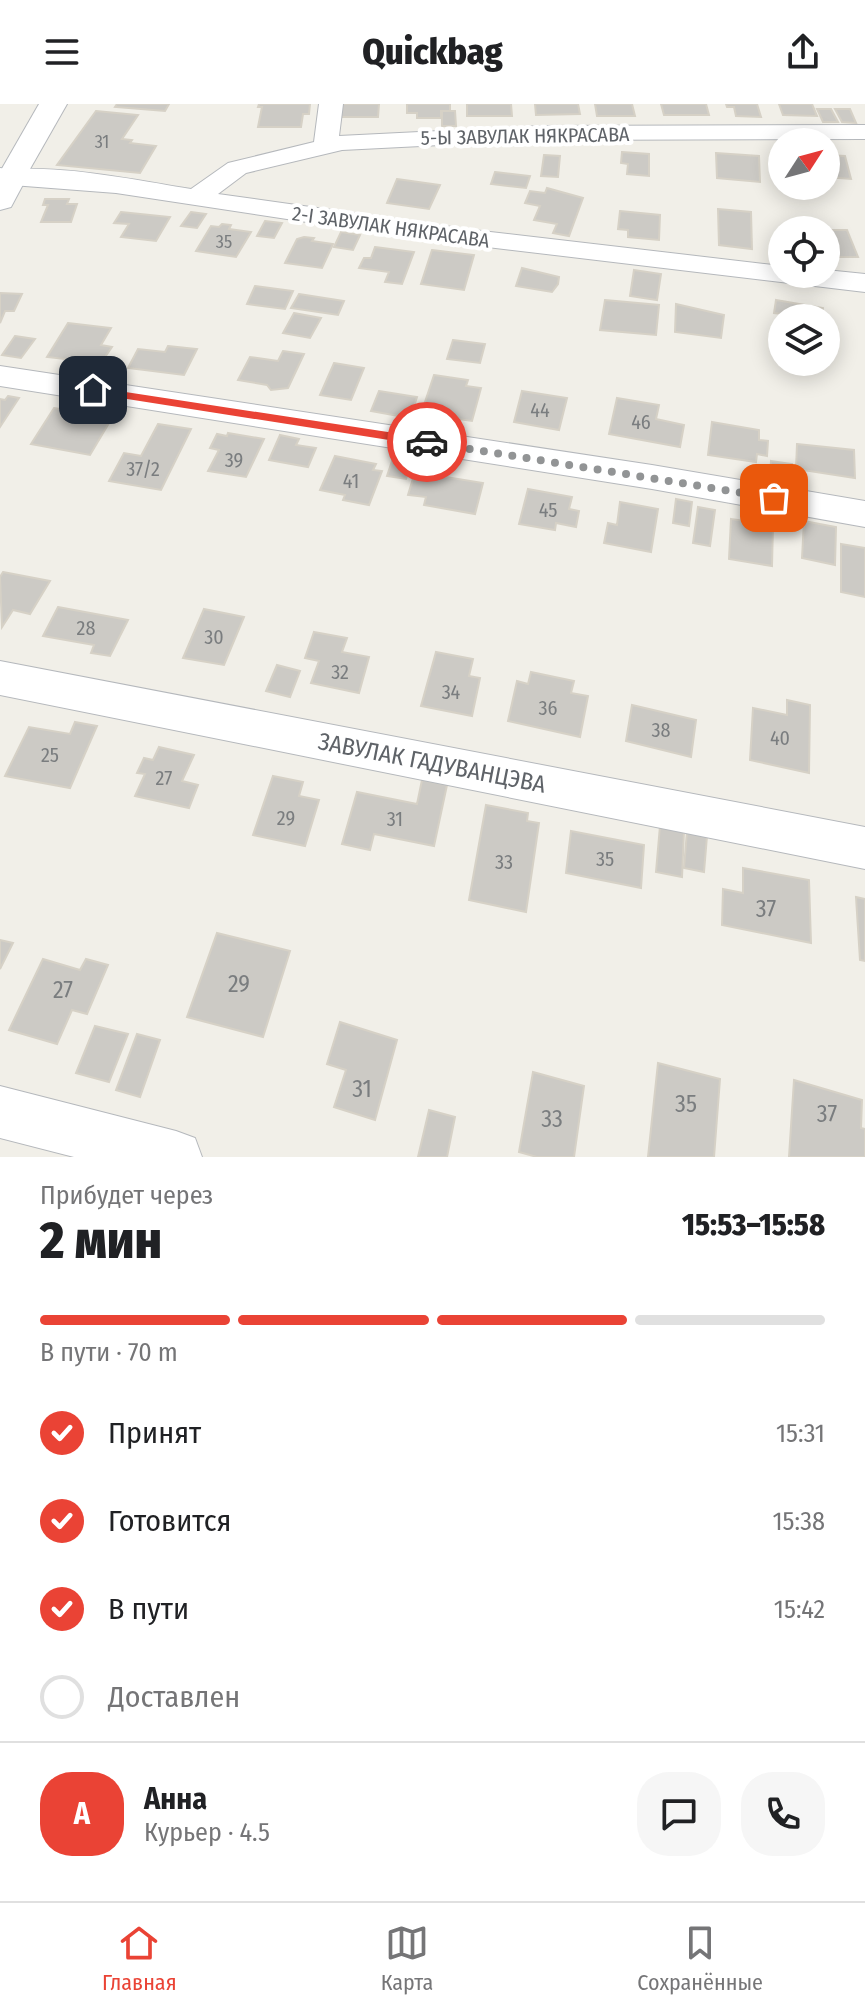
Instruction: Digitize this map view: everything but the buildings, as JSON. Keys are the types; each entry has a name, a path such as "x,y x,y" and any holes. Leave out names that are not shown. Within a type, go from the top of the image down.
{"street":[{"path":"4,185 53,104"},
{"path":"326,145 331,104"},
{"name":"5-Ы ЗАВУЛАК НЯКРАСАВА","path":"197,197 237,168 326,145 541,133 865,132"},
{"name":"2-І ЗАВУЛАК НЯКРАСАВА","path":"4,185 129,186 271,211 528,246 768,272"},
{"name":"2-І ЗАВУЛАК НЯКРАСАВА","path":"840,280 865,283"},
{"path":"0,376 652,477 865,514"},
{"name":"ЗАВУЛАК ГАДУВАНЦЭВА","path":"0,678 865,848"},
{"path":"0,1112 176,1157"}],"way so far":[{"path":"427,442 774,498"}],"route":[{"path":"93,390 427,442"}]}
